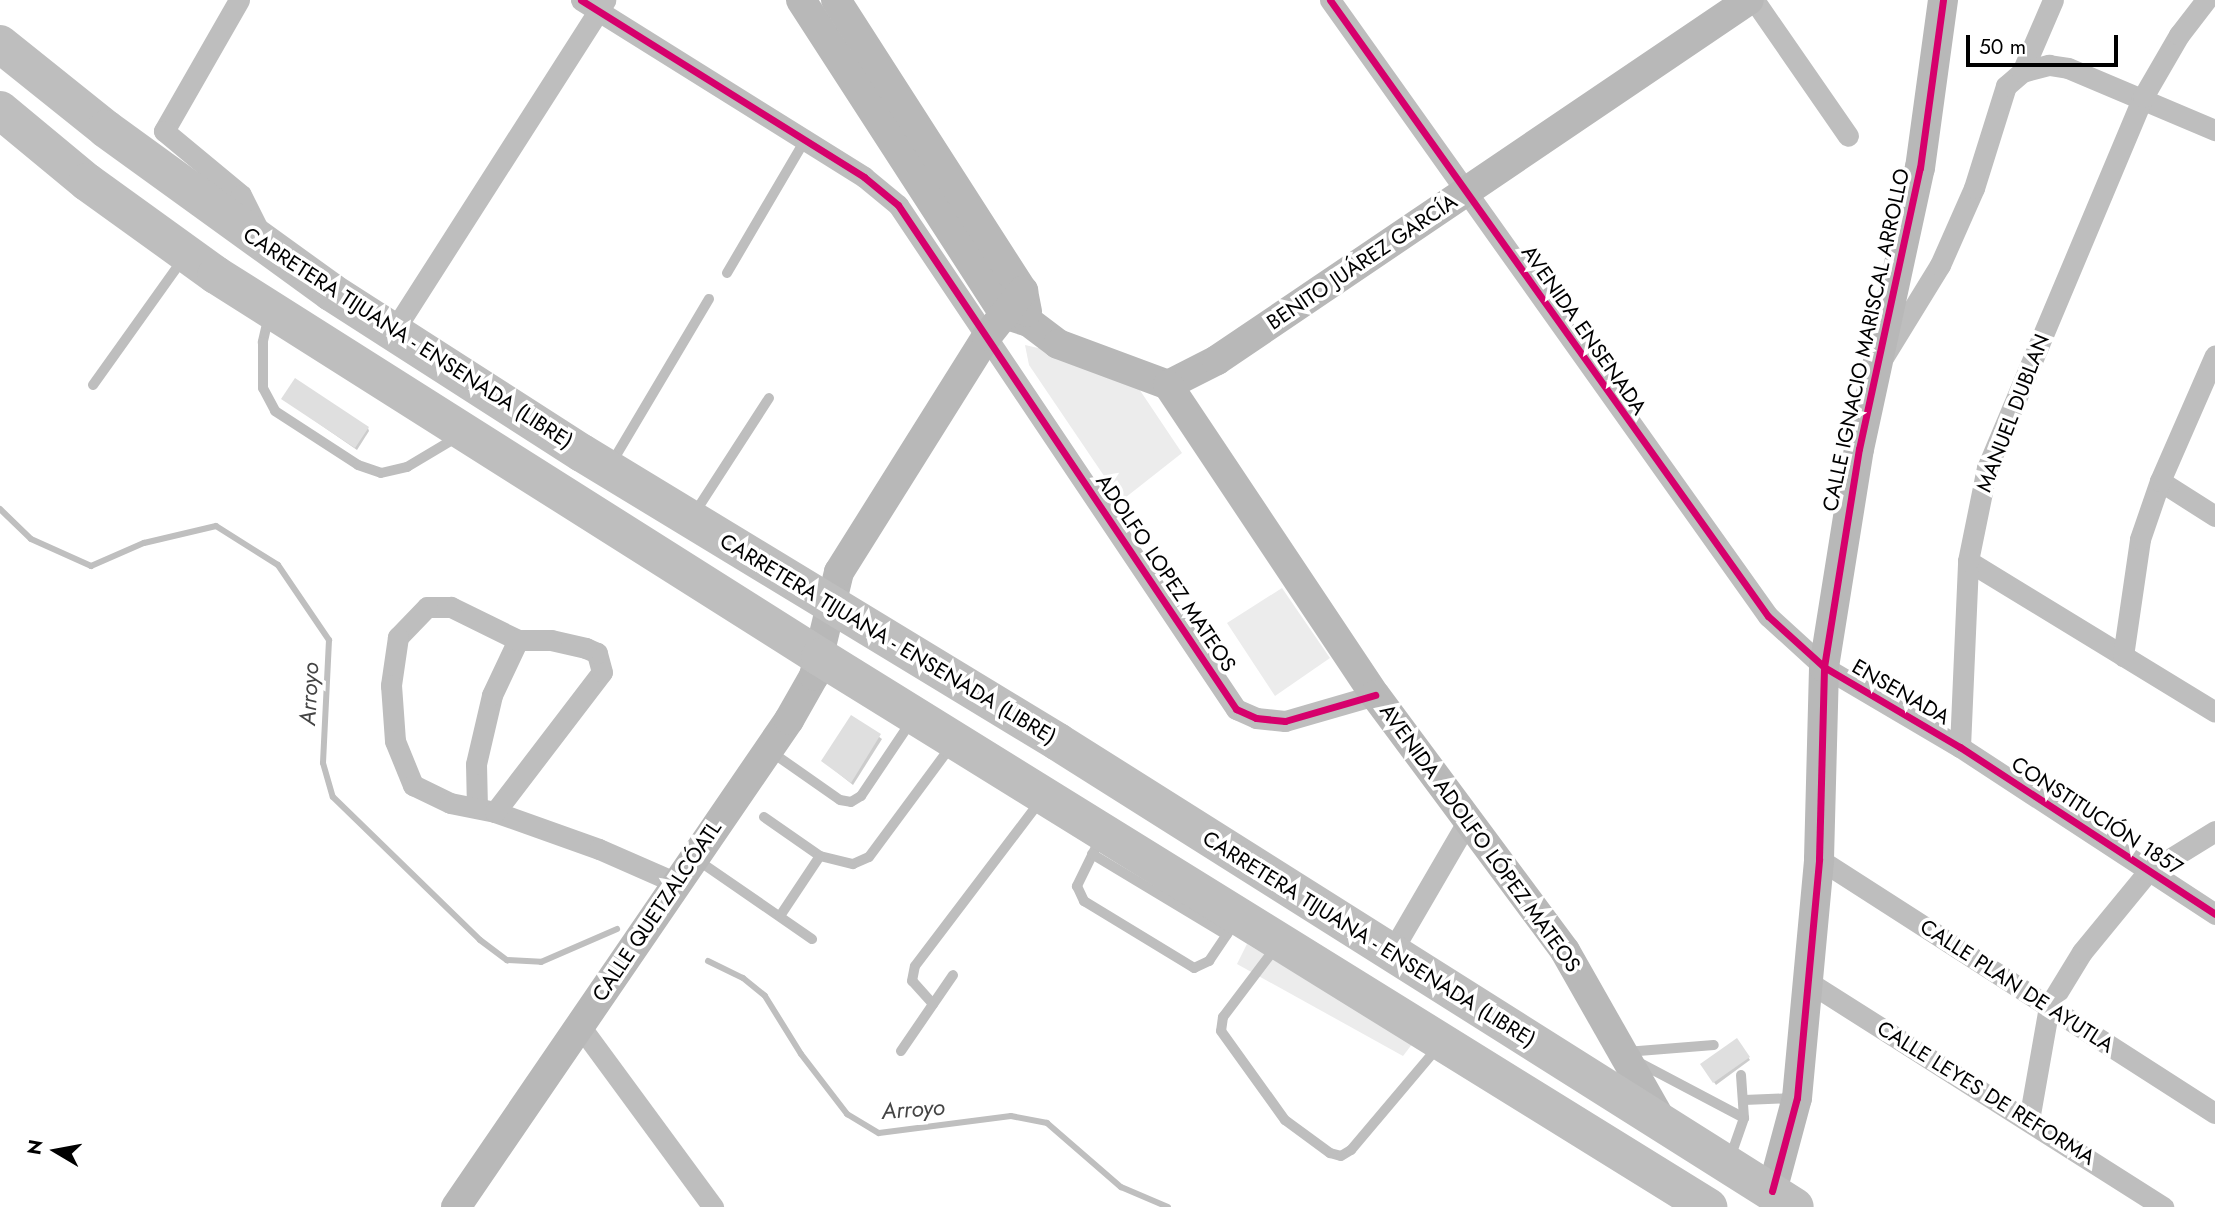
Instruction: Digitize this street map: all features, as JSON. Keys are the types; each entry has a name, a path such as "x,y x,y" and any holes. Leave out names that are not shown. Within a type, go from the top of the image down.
{"highway":[{"name":"CARRETERA TIJUANA - ENSENADA (LIBRE)","path":"0,44 265,246 393,332 608,469 1392,951 1784,1199"},
{"path":"0,110 87,182 187,254 820,657 1045,795 1098,843 1233,926 1280,942 1708,1207"}],"street":[{"path":"239,0 164,131 241,195 265,246"},
{"path":"801,0 1007,324 1168,385"},
{"name":"AVENIDA ENSENADA","path":"1330,0 1743,586 1768,616 1824,667"},
{"path":"1751,0 1848,136"},
{"name":"BENITO JUÁREZ GARCÍA","path":"1168,385 1217,360 1751,0"},
{"name":"CALLE IGNACIO MARISCAL ARROLLO","path":"1784,1199 1797,1098 1819,859 1824,667 1877,366 1920,168 1924,121 1943,0"},
{"path":"1877,366 1940,265 1974,188 2006,86 2022,72 2053,0"},
{"name":"MANUEL DUBLAN","path":"1960,747 1968,561 1978,503 2001,429 2143,97 2179,35 2206,0"},
{"path":"829,603 839,572 1007,324 1023,291 839,1"},
{"path":"393,332 595,4"},
{"name":"ADOLFO LOPEZ MATEOS","path":"595,4 864,177 898,205 1007,324 1236,709 1256,718 1285,721 1375,695"},
{"path":"2022,72 2049,65 2068,68 2143,97 2215,130"},
{"path":"2123,656 2140,539 2160,481 2215,355"},
{"name":"AVENIDA ADOLFO LÓPEZ MATEOS","path":"1168,385 1375,695 1565,951 1620,1053 1663,1124"},
{"path":"2160,481 2215,516"},
{"path":"1968,561 2215,712"},
{"name":"CALLE QUETZALCÓATL","path":"456,1207 807,691 820,657 829,603"},
{"path":"486,810 602,671 597,653 551,640 518,640 451,607 428,607 398,637 391,685 395,741 413,785 450,803 486,810 677,883"},
{"path":"486,810 476,764 492,695 518,640"},
{"name":"ENSENADA","path":"1824,667 1960,747"},
{"name":"CONSTITUCIÓN 1857","path":"1960,747 2147,873 2215,914"},
{"path":"1392,951 1467,822"},
{"path":"2029,1119 2049,1006 2082,952 2147,873 2215,831"},
{"name":"CALLE PLAN DE AYUTLA","path":"1819,859 2215,1113"},
{"name":"CALLE LEYES DE REFORMA","path":"1807,981 2029,1119 2163,1207"},
{"path":"580,1026 713,1207"}],"lane":[{"path":"727,273 805,140"},
{"path":"93,385 187,254"},
{"path":"608,469 709,299"},
{"path":"270,309 263,342 263,388 275,411 348,458 381,473 428,456 464,432"},
{"path":"691,519 769,398"},
{"path":"767,749 840,800 851,802 861,796 915,715"},
{"path":"764,817 820,856 853,864 869,857 956,740"},
{"path":"933,1004 912,981 915,967 1045,795"},
{"path":"1098,843 1078,881 1080,897 1188,966 1205,966 1233,926"},
{"path":"780,916 820,856"},
{"path":"694,858 812,939"},
{"path":"1280,942 1223,1017 1221,1031 1285,1120 1330,1153 1341,1156 1351,1150 1441,1043"},
{"path":"901,1051 953,975"},
{"path":"1620,1053 1714,1045"},
{"path":"1620,1053 1744,1118"},
{"path":"1728,1164 1744,1118 1741,1075"},
{"path":"1744,1100 1797,1098"}],"shaded area":[{"path":"1025,345 1125,368 1182,453 1121,501 1029,365"},
{"path":"1282,588 1330,658 1275,696 1227,623"},
{"path":"1247,944 1413,1043 1403,1056 1237,964"}],"building":[{"path":"295,378 369,427 355,448 281,399"},
{"path":"851,715 881,734 851,783 821,761"},
{"path":"1737,1038 1750,1057 1713,1083 1700,1064"}],"waterway":[{"name":"Arroyo","path":"0,509 31,539 91,566 144,543 216,526 278,565 329,640 323,763 333,797 480,940 507,960 541,962 617,929"},
{"name":"Arroyo","path":"708,961 743,978 765,996 801,1054 847,1114 879,1133 1011,1116 1047,1123 1121,1187 1168,1207"}],"cycle path":[{"path":"581,0 864,177 898,205 1236,709 1256,718 1285,721 1375,695"},
{"path":"1330,0 1768,616 1824,667 1960,747 2215,914"},
{"path":"1772,1191 1797,1098 1819,859 1824,667 1859,449 1920,168 1943,0"}]}
